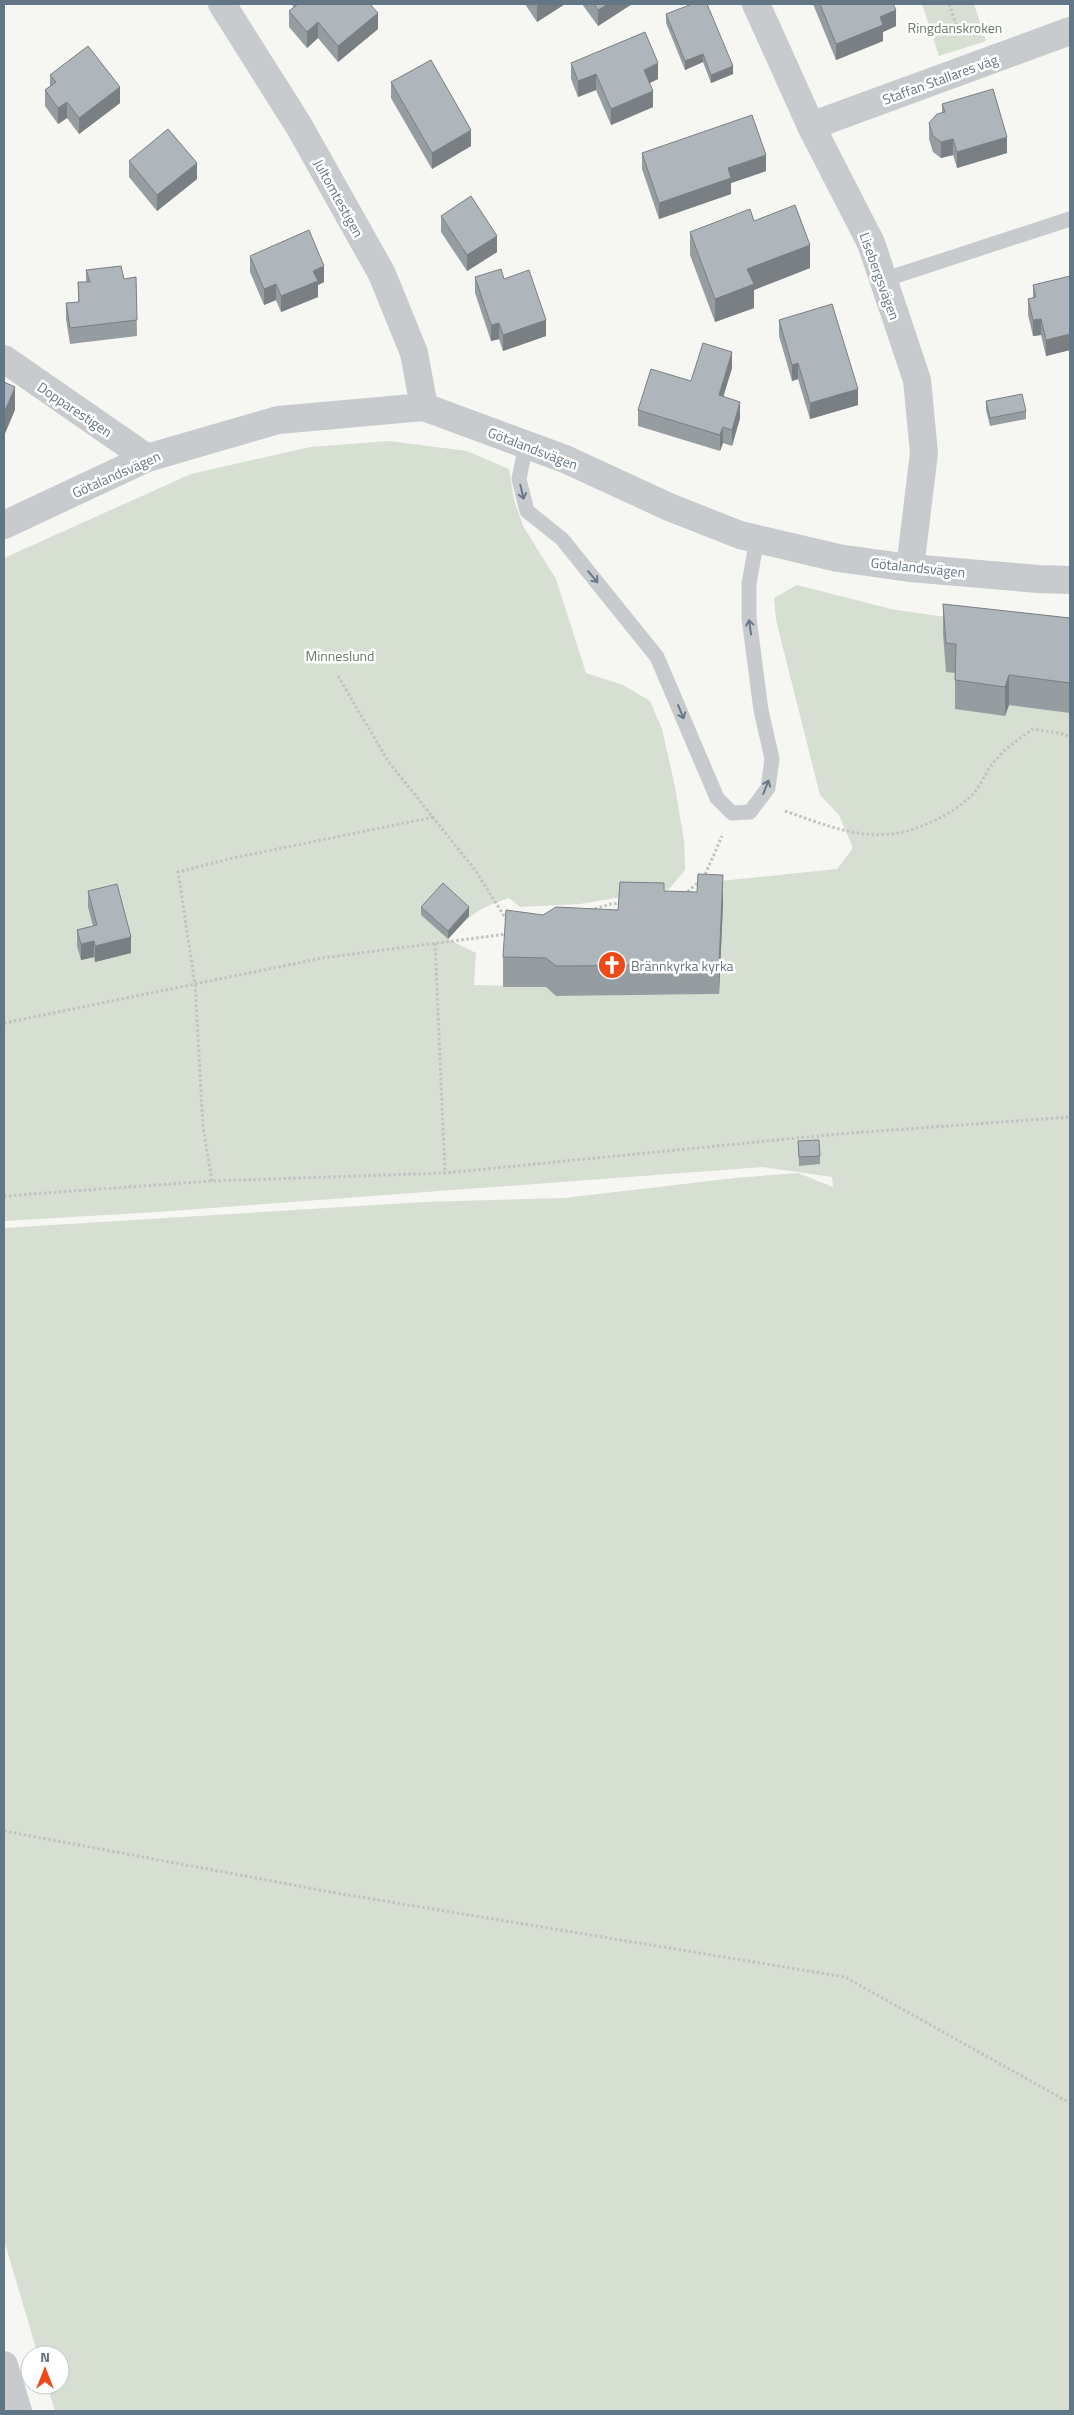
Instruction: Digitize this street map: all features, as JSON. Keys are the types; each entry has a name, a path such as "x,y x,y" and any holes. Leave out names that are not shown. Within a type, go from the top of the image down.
{"street":[{"name":"Lisebergsvägen","path":"756,4 810,126 871,243 917,380 924,453 910,568"},
{"name":"Jultomtestigen","path":"224,5 298,126 382,274 414,353 424,407"},
{"name":"Staffan Stallares väg","path":"810,126 1070,31"},
{"name":"Dopparestigen","path":"4,359 147,458"},
{"name":"Götalandsvägen","path":"4,525 147,458 278,420 424,407 565,459 669,507 740,535 838,558 910,568 1070,580"},
{"path":"4,2365 12,2404"}],"lane":[{"path":"883,280 1070,219"},
{"path":"526,444 519,479 527,511 562,540 657,657 717,798 732,813 750,812 768,788 772,759 761,710 749,618 749,584 757,538"}],"path":[{"path":"338,676 388,761 475,870 510,925"},
{"path":"758,801 839,830 883,836 914,830 953,812 973,794 993,763 1012,744 1034,729 1064,734 1070,737"},
{"path":"677,901 704,876 732,813"},
{"path":"212,1181 203,1127 195,984 178,872 233,858 434,817"},
{"path":"585,912 611,904 630,903"},
{"path":"4,1023 322,958 515,933"},
{"path":"435,943 445,1173"},
{"path":"4,1196 212,1181 445,1173 838,1134 1070,1117"},
{"path":"4,1831 336,1893 845,1977 1070,2103"}],"green space":[{"name":"Ringdanskroken","path":"922,4 974,4 986,41 939,56"},
{"name":"Minneslund","path":"389,441 467,451 509,469 514,500 523,526 556,579 586,673 623,685 650,701 662,729 684,840 685,870 669,889 580,904 520,907 509,898 489,905 475,913 448,939 476,953 474,985 546,987 556,996 719,994 720,881 837,869 853,848 839,815 820,795 776,620 774,598 797,585 891,609 938,616 1070,619 1070,2411 55,2411 50,2395 70,2395 70,2345 35,2345 4,2240 4,1228 424,1202 564,1198 735,1178 798,1173 833,1187 832,1177 763,1167 157,1212 4,1221 4,558 191,474 310,447"}],"building":[{"path":"298,4 370,4 378,13 338,46 318,22 307,32 289,11"},
{"path":"594,4 608,4 598,10"},
{"path":"692,4 707,4 733,66 711,75 703,54 685,61 666,14"},
{"path":"820,4 893,4 896,10 880,17 883,25 836,44"},
{"path":"645,32 658,63 644,70 653,91 611,109 596,74 578,81 571,63"},
{"path":"88,46 120,87 79,118 67,102 58,108 45,90 56,82 50,75"},
{"path":"431,60 471,130 432,153 391,82"},
{"path":"993,89 1007,137 957,152 953,139 941,142 933,136 929,123 937,114 945,112 942,104"},
{"path":"752,115 766,155 728,168 731,178 659,203 642,153"},
{"path":"168,129 197,163 157,195 129,161"},
{"path":"471,196 497,236 467,255 441,216"},
{"path":"795,205 810,245 747,269 754,284 715,299 690,232 750,209 754,221"},
{"path":"309,230 324,266 313,271 318,281 281,296 276,284 264,289 250,256"},
{"path":"121,266 124,279 136,277 137,320 70,328 66,303 79,302 78,282 90,282 86,270"},
{"path":"501,269 504,279 529,270 546,320 503,335 499,323 491,325 475,277"},
{"path":"1070,276 1070,334 1046,340 1041,319 1033,320 1028,299 1036,297 1033,285"},
{"path":"832,304 858,389 810,403 798,363 792,365 779,320"},
{"path":"703,343 732,352 719,395 740,402 732,430 723,427 720,435 638,410 651,369 691,381"},
{"path":"4,382 15,387 4,413"},
{"path":"1022,394 1026,411 990,418 986,401"},
{"path":"943,604 1070,618 1070,683 1009,675 1005,687 955,680 956,644 946,643"},
{"path":"698,874 723,875 719,965 556,966 546,958 503,957 506,910 543,915 556,907 618,910 620,882 664,883 664,891 697,892"},
{"path":"443,883 469,907 448,931 421,907"},
{"path":"117,884 131,937 95,946 94,941 81,944 77,930 97,925 88,891"},
{"path":"819,1140 820,1156 799,1157 798,1141"}],"place":[{"name":"Brännkyrka kyrka","path":"612,965"}]}
